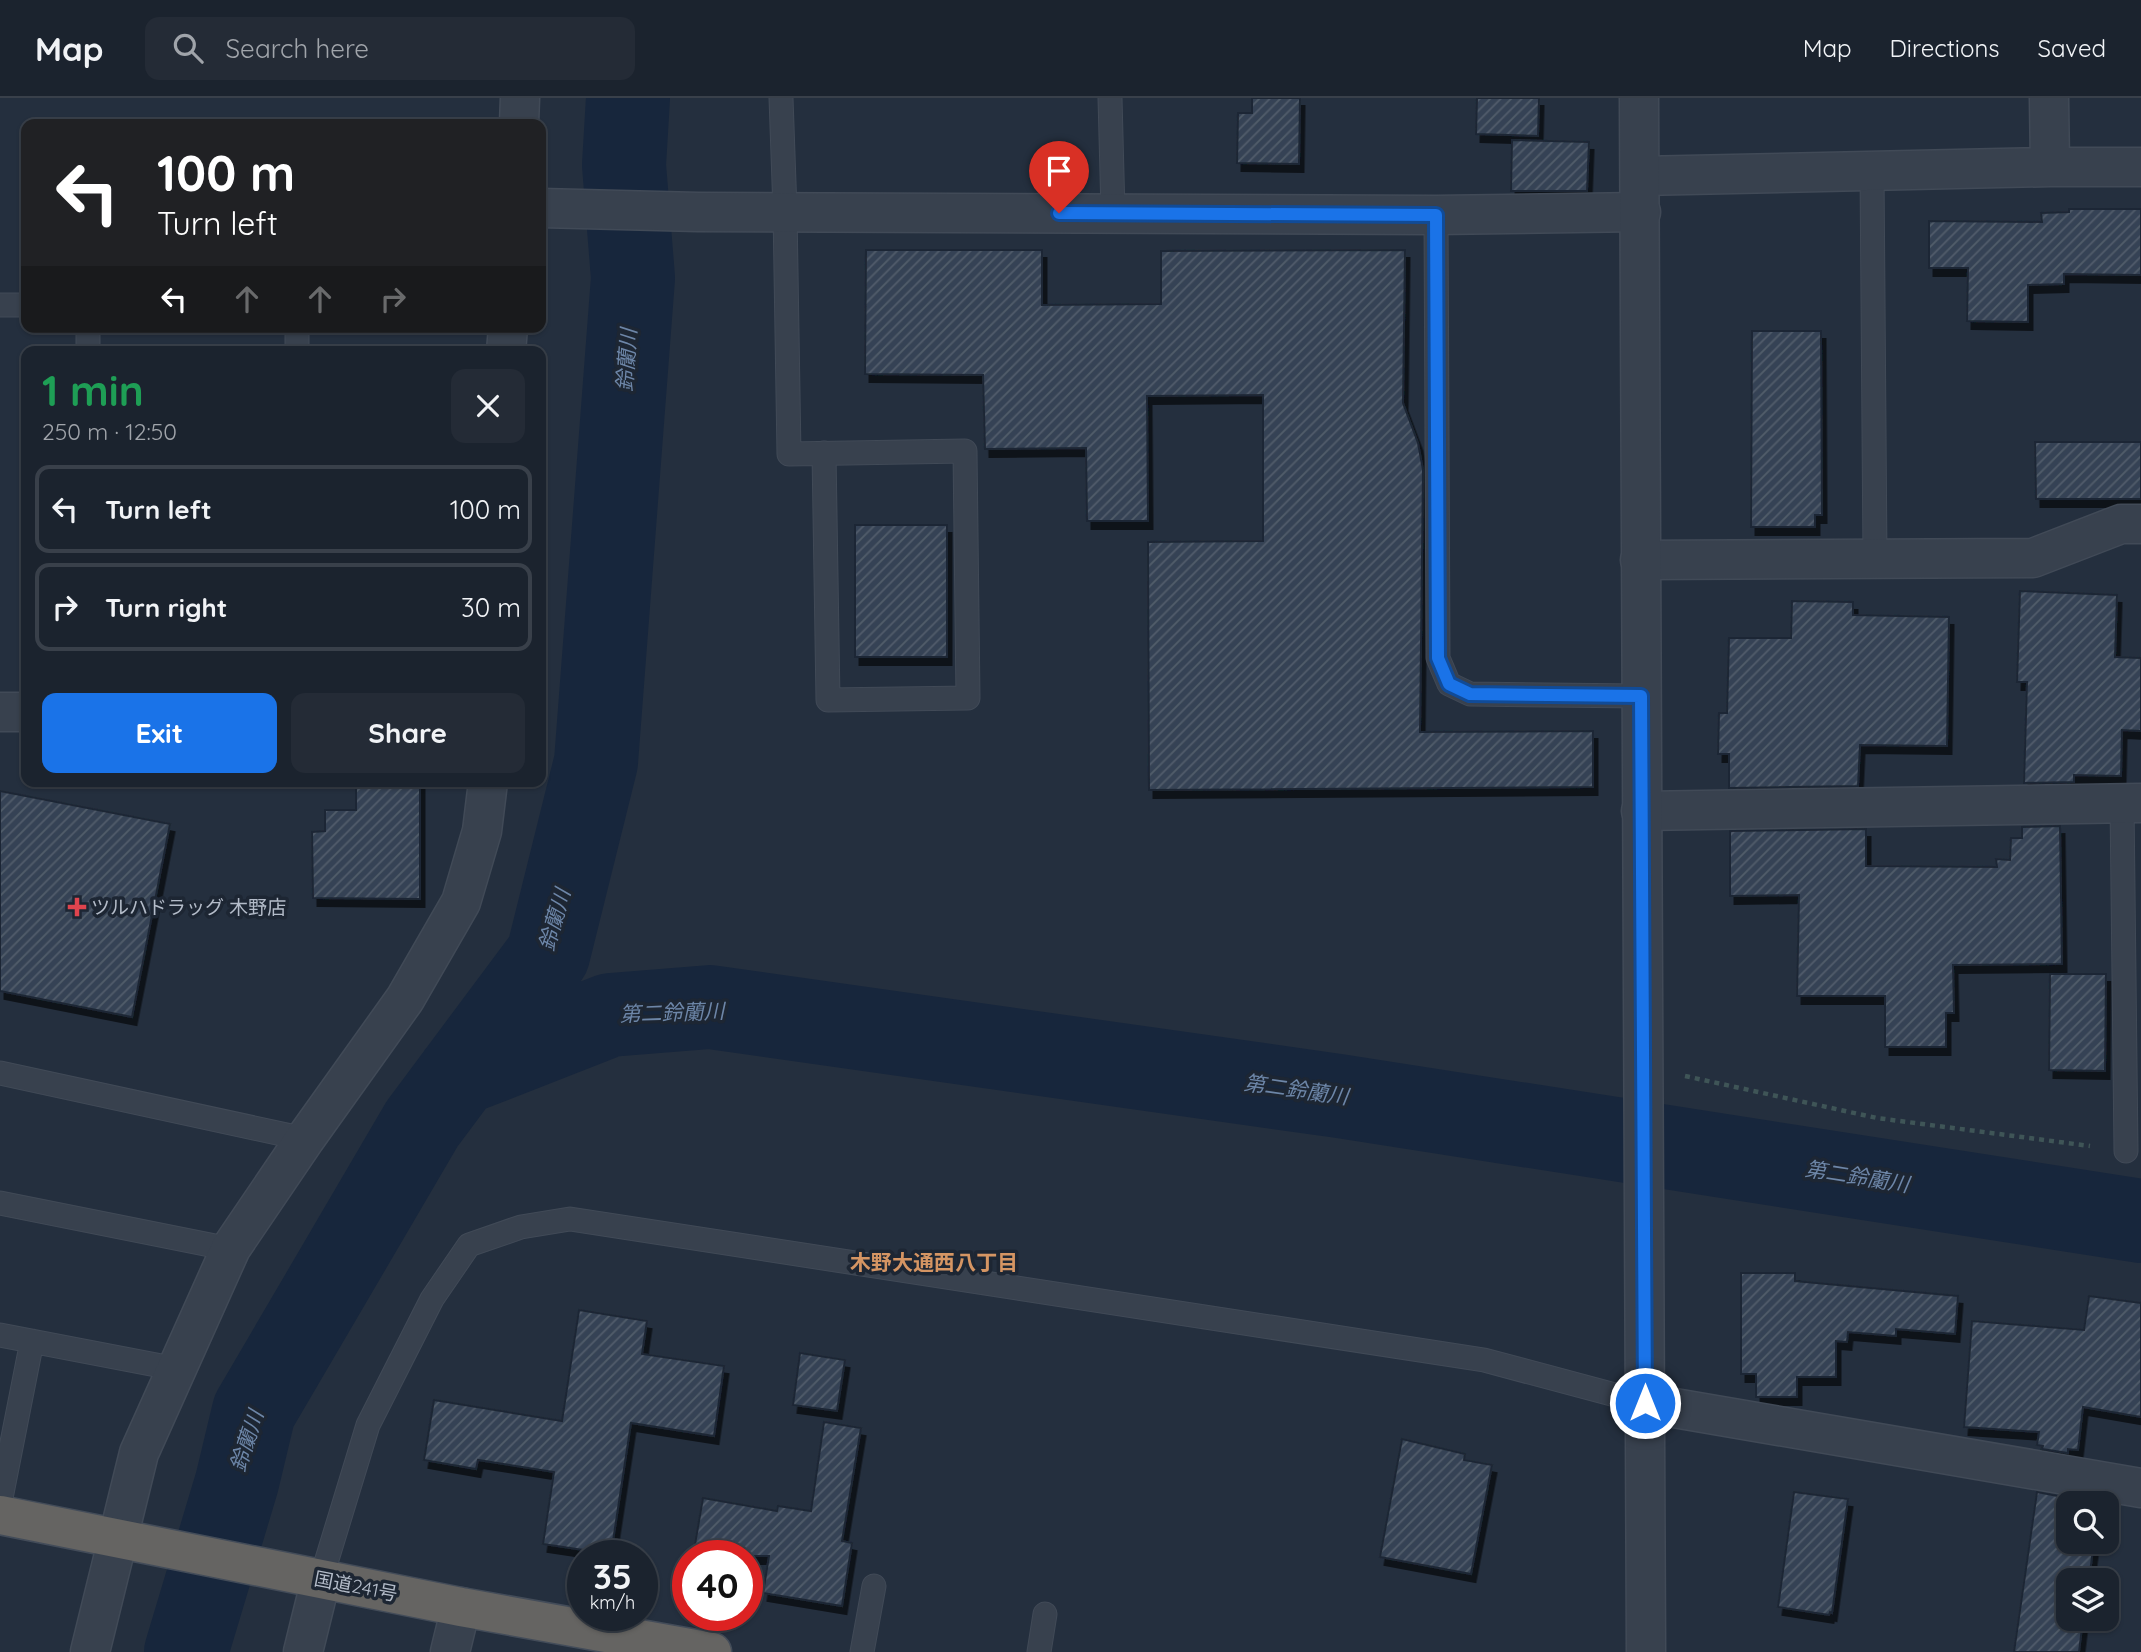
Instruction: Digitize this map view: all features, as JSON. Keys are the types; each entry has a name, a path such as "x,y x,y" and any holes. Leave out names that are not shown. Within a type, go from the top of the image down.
{"highway":[{"name":"国道241号","path":"0,1515 664,1648 712,1652"}],"street":[{"path":"519,119 520,98"},
{"path":"1639,98 1646,1652"},
{"path":"2049,98 2050,167"},
{"path":"554,208 698,212 1436,215 1872,170 2141,167"},
{"path":"1640,560 2033,558 2121,524 2141,524"},
{"path":"0,712 21,712"},
{"path":"90,1652 136,1543 139,1453 231,1248 405,999 461,902 482,831 487,787"},
{"path":"1641,811 2131,803"},
{"path":"1645,1403 2141,1488"},
{"path":"303,1652 305,1576"},
{"path":"450,1652 461,1607"}],"lane":[{"path":"781,98 789,454 824,453 965,451 968,698 828,700 824,453"},
{"path":"1110,98 1113,213"},
{"path":"1872,170 1875,559"},
{"path":"1436,215 1438,658 1449,684 1470,694 1641,696"},
{"path":"0,304 21,305"},
{"path":"2126,1151 2131,803"},
{"path":"0,1073 305,1139"},
{"path":"0,1203 215,1246"},
{"path":"305,1576 368,1424 432,1299 469,1245 521,1227 570,1219 1484,1360 1645,1403"},
{"path":"0,1335 177,1369"},
{"path":"0,1503 32,1341"},
{"path":"862,1652 874,1586"},
{"path":"1040,1652 1045,1614"}],"path":[{"path":"1643,1082 1877,1118 2126,1151"}],"building":[{"path":"1252,98 1300,98 1299,164 1237,163 1238,113 1252,113"},
{"path":"1477,98 1539,98 1538,136 1476,134"},
{"path":"1512,140 1589,142 1587,191 1511,191"},
{"path":"2069,209 2141,209 2141,275 2064,274 2064,284 2028,285 2028,322 1967,321 1968,268 1929,268 1929,221 2042,222 2041,213 2069,212"},
{"path":"866,250 1042,250 1042,305 1161,304 1161,251 1405,250 1403,403 1418,443 1423,470 1420,732 1593,731 1593,787 1149,790 1148,542 1263,541 1263,395 1147,396 1148,521 1087,521 1086,448 985,449 983,375 865,374"},
{"path":"1752,331 1821,331 1822,515 1815,515 1815,527 1751,527"},
{"path":"2035,442 2141,442 2141,499 2036,499"},
{"path":"855,525 947,525 947,657 855,657"},
{"path":"2020,591 2117,595 2115,657 2141,658 2141,731 2122,730 2121,776 2074,775 2074,782 2024,783 2027,682 2017,682"},
{"path":"1792,601 1853,602 1853,615 1949,617 1947,746 1860,745 1858,786 1729,788 1729,754 1718,754 1719,713 1727,713 1729,638 1791,638"},
{"path":"356,787 420,787 420,899 313,898 312,832 325,831 325,810 356,810"},
{"name":"ツルハドラッグ 木野店","path":"0,791 170,824 132,1017 0,991"},
{"path":"2060,826 2062,964 1953,965 1954,1013 1946,1013 1946,1047 1885,1047 1885,996 1797,996 1799,895 1730,896 1730,831 1866,829 1866,866 1997,867 1996,859 2010,860 2011,838 2022,838 2022,827"},
{"path":"2050,974 2106,974 2105,1071 2049,1070"},
{"path":"1741,1273 1795,1273 1795,1281 1958,1296 1955,1334 1896,1329 1896,1336 1848,1332 1847,1342 1836,1341 1836,1377 1797,1377 1797,1397 1756,1397 1756,1374 1741,1374"},
{"path":"2089,1296 2141,1303 2141,1417 2083,1407 2078,1450 2068,1449 2068,1453 2042,1449 2043,1446 2037,1445 2039,1432 1964,1427 1972,1321 2084,1330"},
{"path":"579,1310 647,1321 642,1354 724,1366 714,1436 631,1423 613,1540 567,1540 567,1548 543,1544 554,1472 478,1460 476,1469 424,1460 434,1400 562,1421"},
{"path":"800,1353 845,1360 837,1411 793,1405"},
{"path":"824,1422 861,1428 842,1541 852,1543 842,1606 763,1593 769,1556 763,1556 763,1540 696,1540 703,1498 777,1511 778,1506 811,1511"},
{"path":"1402,1439 1465,1454 1464,1460 1492,1465 1471,1574 1380,1557"},
{"path":"1794,1492 1848,1499 1832,1613 1829,1615 1778,1607"},
{"path":"2037,1492 2056,1496 2056,1554 2092,1554 2091,1568 2056,1568 2056,1631 2082,1631 2079,1652 2014,1652"}],"waterway":[{"name":"鈴蘭川","path":"186,1652 237,1482 254,1411 422,1124 548,955 596,762 633,278 624,165 628,98"},
{"name":"第二鈴蘭川","path":"459,1074 610,1015 710,1007 1339,1096 2141,1221"}],"place":[{"name":"ツルハドラッグ 木野店","path":"77,907"}],"district":[{"name":"木野大通西八丁目","path":"934,1263"}],"route":[{"path":"1059,213 1436,215 1438,658 1449,684 1470,694 1641,696 1645,1403"}]}
